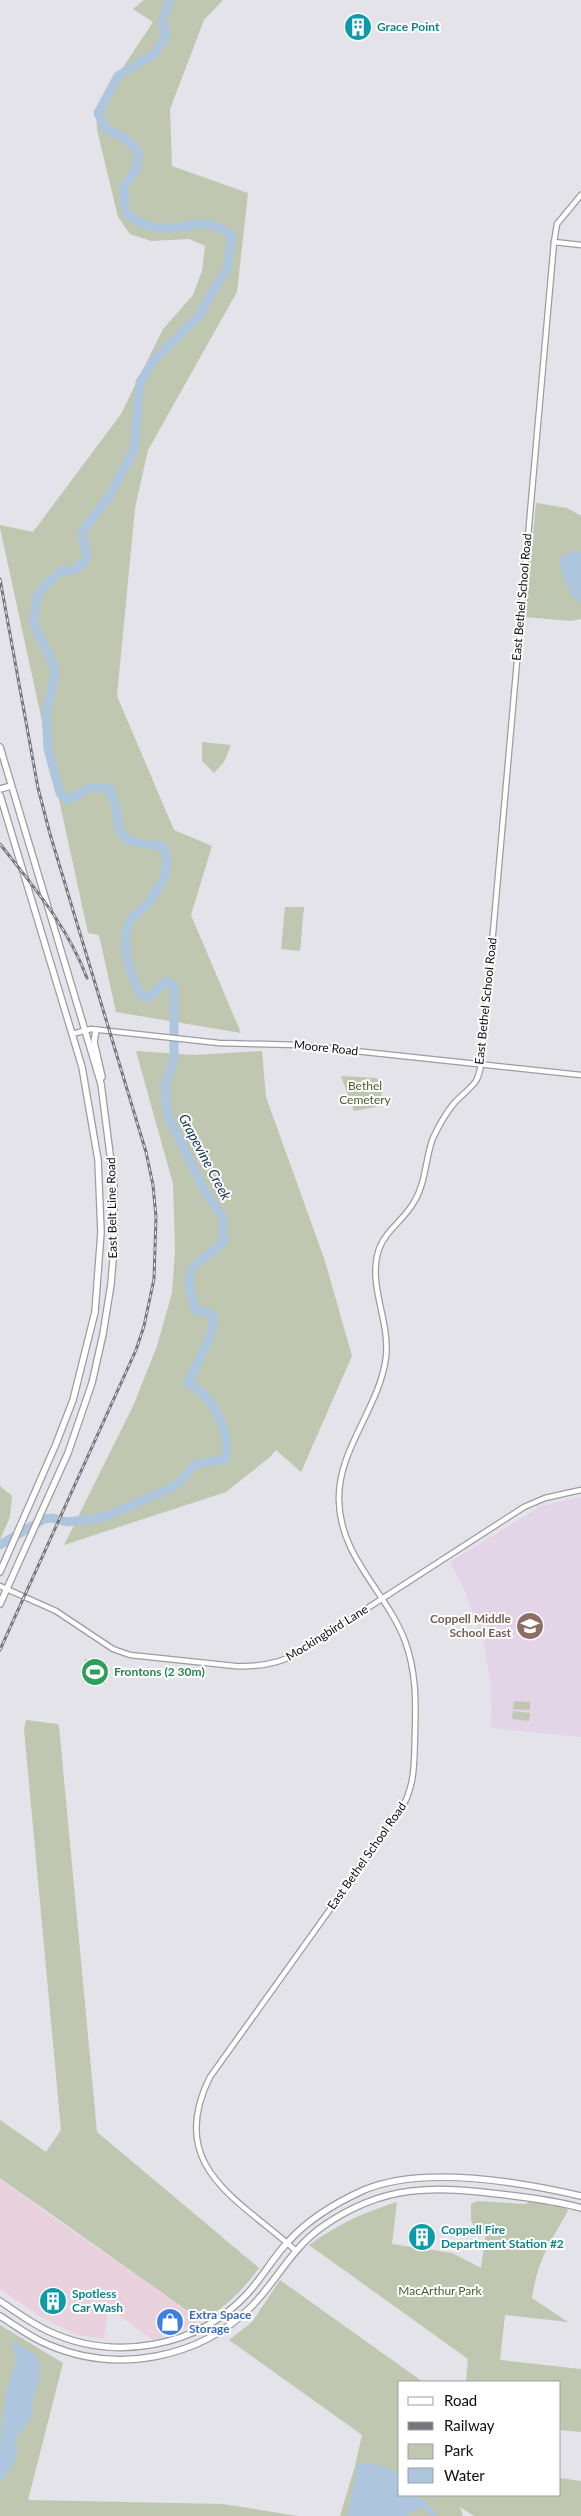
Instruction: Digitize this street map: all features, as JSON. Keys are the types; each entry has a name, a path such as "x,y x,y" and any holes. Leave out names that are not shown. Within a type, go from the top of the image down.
{"main road":[{"name":"East Belt Line Road","path":"0,747 101,1084 114,1185 114,1247 106,1314 92,1383 68,1452 0,1604"},
{"path":"0,789 11,786"},
{"name":"East Belt Line Road","path":"0,795 84,1076 98,1160 101,1232 94,1312 73,1400 56,1444 0,1572"},
{"path":"96,1030 94,1042 101,1068 101,1084"},
{"path":"94,1312 106,1314"},
{"path":"0,2301 49,2331 97,2346 123,2348 152,2346 196,2330 225,2313 246,2294 287,2243 317,2215 340,2202 385,2182 408,2178 452,2177 538,2187 581,2196"},
{"path":"0,2316 48,2345 96,2358 131,2360 159,2357 205,2340 250,2308 295,2250 322,2227 351,2210 380,2198 420,2189 452,2188 557,2202 581,2208"},
{"path":"96,2358 97,2346"}],"street":[{"name":"East Bethel School Road","path":"295,2250 217,2183 206,2166 197,2141 198,2110 202,2094 210,2077 396,1818 411,1791 416,1761 415,1681 405,1640 346,1541 341,1527 339,1501 344,1466 382,1376 386,1359 385,1319 375,1283 376,1259 386,1235 412,1207 419,1194 427,1158 438,1128 448,1111 477,1079 480,1064 554,242 557,224 581,195"},
{"path":"554,242 581,245"},
{"name":"Moore Road","path":"72,1034 85,1029 219,1044 299,1045 581,1075"},
{"name":"Mockingbird Lane","path":"0,1586 59,1613 113,1650 153,1658 249,1667 290,1658 524,1508 545,1498 581,1490"}],"shaded area":[{"name":"Coppell Middle School East","path":"581,1497 581,1737 491,1728 492,1692 483,1639 464,1589 450,1562 541,1506"},
{"path":"0,2178 44,2211 202,2321 199,2324 153,2340 108,2308 104,2339 77,2335 41,2317 0,2289"}],"green space":[{"path":"144,0 223,0 204,20 170,109 172,166 248,193 237,292 148,450 135,508 117,696 174,830 212,846 191,915 241,1033 116,1012 99,935 88,933 0,528 0,525 33,532 121,414 163,329 193,295 202,271 205,246 189,239 151,241 130,234 118,217 97,130 96,108 153,22 133,9"},
{"path":"536,503 567,508 581,516 581,619 571,621 525,617"},
{"path":"202,742 231,745 224,762 214,773 202,761"},
{"path":"285,907 304,907 300,951 281,949"},
{"path":"136,1051 195,1055 262,1051 266,1097 325,1261 352,1356 301,1472 276,1450 270,1457 226,1492 64,1545 134,1404 157,1346 172,1293 175,1251 173,1184"},
{"name":"Bethel Cemetery","path":"341,1076 376,1078 383,1083 380,1106 354,1111"},
{"path":"0,1486 12,1496 10,1517 0,1540"},
{"name":"Frontons (2 30m)","path":"85,1659 107,1662 105,1684 83,1682"},
{"path":"514,1701 530,1702 530,1710 513,1709"},
{"path":"513,1711 530,1713 529,1721 512,1719"},
{"path":"26,1720 57,1724 59,1726 97,2132 259,2268 234,2297 202,2321 0,2178 0,2120 46,2152 61,2130 24,1729"},
{"name":"MacArthur Park","path":"477,2201 526,2204 529,2201 565,2206 568,2211 541,2263 532,2298 568,2322 505,2315 500,2360 581,2369 581,2432 561,2430 561,2381 466,2381 468,2359 309,2245 351,2220 397,2202 392,2244 452,2253 481,2268 486,2232 479,2237 471,2220 471,2204"},
{"path":"280,2280 422,2381 398,2381 398,2496 561,2496 561,2478 581,2481 581,2516 474,2516 460,2507 463,2516 340,2516 362,2435 229,2340 252,2322"},
{"path":"0,2325 63,2363 28,2500 223,2504 297,2516 0,2516"}],"water":[{"path":"581,551 581,604 566,584 559,560 564,554"},
{"path":"13,2340 37,2356 40,2377 33,2397 31,2417 15,2439 17,2451 14,2463 0,2484 4,2405 11,2375 17,2360 11,2344"},
{"path":"372,2463 395,2471 398,2476 398,2496 412,2496 422,2499 434,2510 437,2516 429,2516 426,2509 418,2509 406,2516 347,2516 358,2464"}],"waterway":[{"name":"Grapevine Creek","path":"0,1545 44,1519 52,1518 67,1522 105,1517 175,1486 196,1464 226,1459 226,1438 218,1414 202,1392 188,1383 213,1327 213,1316 207,1312 195,1310 189,1282 190,1274 198,1262 224,1241 222,1216 204,1190 168,1116 165,1086 174,1059 174,986 166,981 150,997 141,996 130,970 126,950 127,930 130,921 146,905 161,884 166,869 166,854 162,846 131,841 124,837 120,831 115,803 110,789 91,787 68,800 60,793 48,749 46,714 54,679 54,667 33,622 38,594 59,572 76,569 87,558 82,532 108,498 134,450 140,382 155,359 197,318 227,268 232,236 223,230 206,224 160,228 149,226 126,214 123,188 136,169 139,152 126,139 105,128 98,113 118,76 155,53 166,36 162,20 170,0"},
{"path":"524,602 540,596 558,606"}],"railway":[{"path":"0,579 38,788 50,834 146,1152 153,1185 156,1217 154,1279 144,1326 136,1350 0,1650"},
{"path":"0,844 60,924 87,978"}],"place":[{"name":"Grace Point","path":"358,27"},
{"name":"Coppell Middle School East","path":"530,1626"},
{"name":"Frontons (2 30m)","path":"95,1672"},
{"name":"Coppell Fire Department Station #2","path":"422,2237"},
{"name":"Spotless Car Wash","path":"53,2301"},
{"name":"Extra Space Storage","path":"170,2322"}]}
